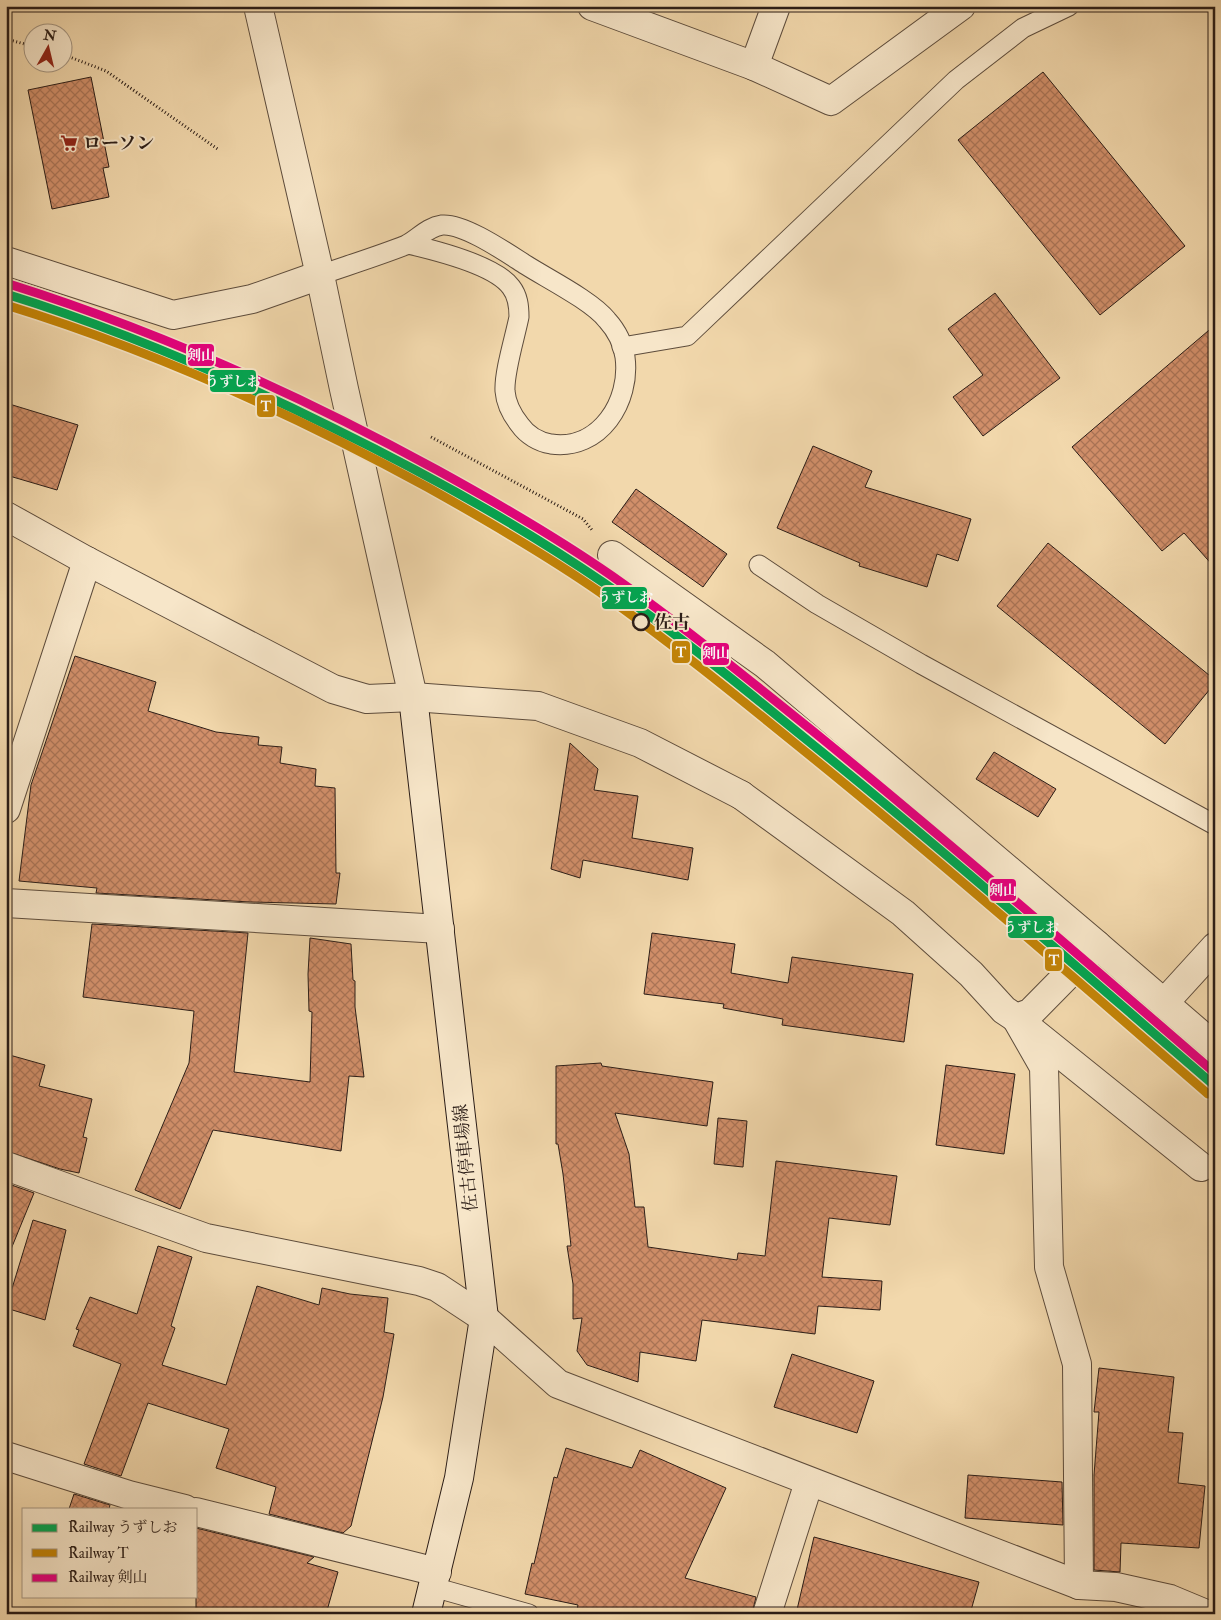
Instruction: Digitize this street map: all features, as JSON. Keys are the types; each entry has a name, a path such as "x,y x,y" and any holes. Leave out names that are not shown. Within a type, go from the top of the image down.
{"street":[{"name":"佐古停車場線","path":"258,6 320,275 413,698 484,1318 459,1478 426,1614"},
{"path":"592,6 754,66 830,100 961,6"},
{"path":"754,66 776,6"},
{"path":"6,261 173,315 252,299 320,275"},
{"path":"6,516 333,690 368,699 413,698 538,706 640,744 742,795 903,913 971,974 1004,1010 1201,1168"},
{"path":"612,556 765,664 1215,1047"},
{"path":"6,809 87,560"},
{"path":"6,903 440,929"},
{"path":"1016,1018 1030,1013 1097,945"},
{"path":"1164,1003 1215,947"},
{"path":"1016,1018 1044,1067 1049,1267 1077,1364 1079,1585"},
{"path":"6,1166 206,1238 437,1287 484,1318 558,1384 1079,1585 1116,1587 1167,1606 1206,1614"},
{"path":"6,1456 129,1495 181,1508"},
{"path":"767,1614 809,1482"},
{"path":"198,1513 435,1579"}],"lane":[{"path":"622,346 687,336 956,80 1023,28 1069,6"},
{"path":"320,275 408,244 434,226 454,226 479,237 588,303 607,319 619,337 626,369 624,383 619,402 602,428 585,440 561,445 534,438 523,430 512,416 505,390 519,316 518,300 510,286 502,279 478,266 444,252 408,244"},
{"path":"760,565 817,604 903,654 1215,826"},
{"path":"435,1579 529,1614"}],"path":[{"path":"6,39 22,43"},
{"path":"72,58 106,71 219,150"},
{"path":"431,437 583,519 612,556"}],"building":[{"path":"1043,72 1185,246 1100,315 958,140"},
{"path":"91,77 109,167 103,168 109,197 52,209 28,90"},
{"path":"995,293 1060,378 983,436 953,397 983,375 948,329"},
{"path":"1215,325 1215,568 1184,533 1162,551 1072,447"},
{"path":"6,403 78,425 57,490 6,475"},
{"path":"813,446 872,471 865,487 971,519 958,561 937,554 927,587 859,566 860,563 777,528"},
{"path":"636,489 727,554 703,587 612,522"},
{"path":"1048,543 1215,680 1215,683 1165,744 997,606"},
{"path":"75,656 156,682 148,711 216,732 259,737 258,745 282,747 280,763 316,769 315,786 335,788 336,873 340,873 336,904 250,902 96,893 97,888 19,881 31,785"},
{"path":"570,743 598,769 594,790 638,796 632,838 693,848 688,880 583,860 580,878 551,869"},
{"path":"994,752 1056,789 1038,817 976,779"},
{"path":"92,924 248,933 234,1072 310,1082 312,1012 309,1011 308,974 310,938 351,944 353,980 355,981 355,1007 364,1077 349,1076 341,1151 213,1130 180,1209 135,1190 189,1063 194,1011 83,997"},
{"path":"652,933 735,944 731,973 788,983 792,957 913,974 904,1042 782,1025 783,1019 723,1008 724,1004 644,994"},
{"path":"6,1054 45,1065 39,1086 92,1099 83,1137 87,1138 79,1173 60,1169 6,1151"},
{"path":"601,1063 602,1066 713,1082 707,1126 615,1113 629,1154 635,1207 644,1207 648,1247 737,1260 738,1253 765,1256 776,1161 897,1176 890,1225 829,1218 822,1277 882,1281 880,1310 818,1306 815,1334 702,1320 696,1361 640,1352 638,1382 587,1365 577,1351 582,1318 573,1319 573,1284 567,1246 571,1246 563,1174 558,1144 556,1144 556,1066"},
{"path":"946,1065 1015,1074 1004,1154 936,1145"},
{"path":"718,1118 747,1121 743,1167 714,1164"},
{"path":"6,1183 34,1193 7,1259 6,1259"},
{"path":"33,1220 66,1230 45,1320 6,1308"},
{"path":"158,1246 192,1257 171,1326 175,1328 162,1365 226,1385 257,1286 319,1305 322,1288 350,1294 388,1298 384,1332 394,1334 383,1397 351,1526 343,1533 269,1514 276,1487 216,1468 229,1429 148,1403 121,1476 84,1464 121,1364 73,1346 79,1330 76,1329 90,1297 137,1314"},
{"path":"792,1354 874,1381 857,1433 774,1407"},
{"path":"1099,1368 1174,1377 1168,1432 1183,1433 1178,1483 1205,1486 1199,1548 1121,1543 1120,1572 1094,1570 1094,1475 1099,1412 1094,1412"},
{"path":"566,1448 632,1468 640,1450 726,1488 685,1578 756,1597 752,1614 576,1614 578,1605 525,1594 532,1563 534,1564 554,1477 557,1478"},
{"path":"968,1475 1062,1482 1063,1525 965,1518"},
{"path":"74,1494 110,1505 109,1508 69,1508"},
{"path":"198,1528 314,1557 307,1563 338,1572 326,1614 196,1614 196,1598 198,1598"},
{"path":"814,1537 979,1582 970,1614 796,1614"}],"rail line":[{"name":"剣山","path":"9,284 119,322 281,391 437,470 526,521 591,562 689,633 814,732 966,858 1215,1073"},
{"name":"うずしお","path":"6,294 90,322 172,354 292,408 436,481 505,520 571,561 682,640 859,782 1215,1086"},
{"name":"T","path":"6,305 115,342 273,409 427,487 515,538 580,579 676,648 849,788 1004,918 1208,1094"}],"place":[{"name":"ローソン","path":"69,143"},
{"name":"佐古","path":"641,622"}]}
